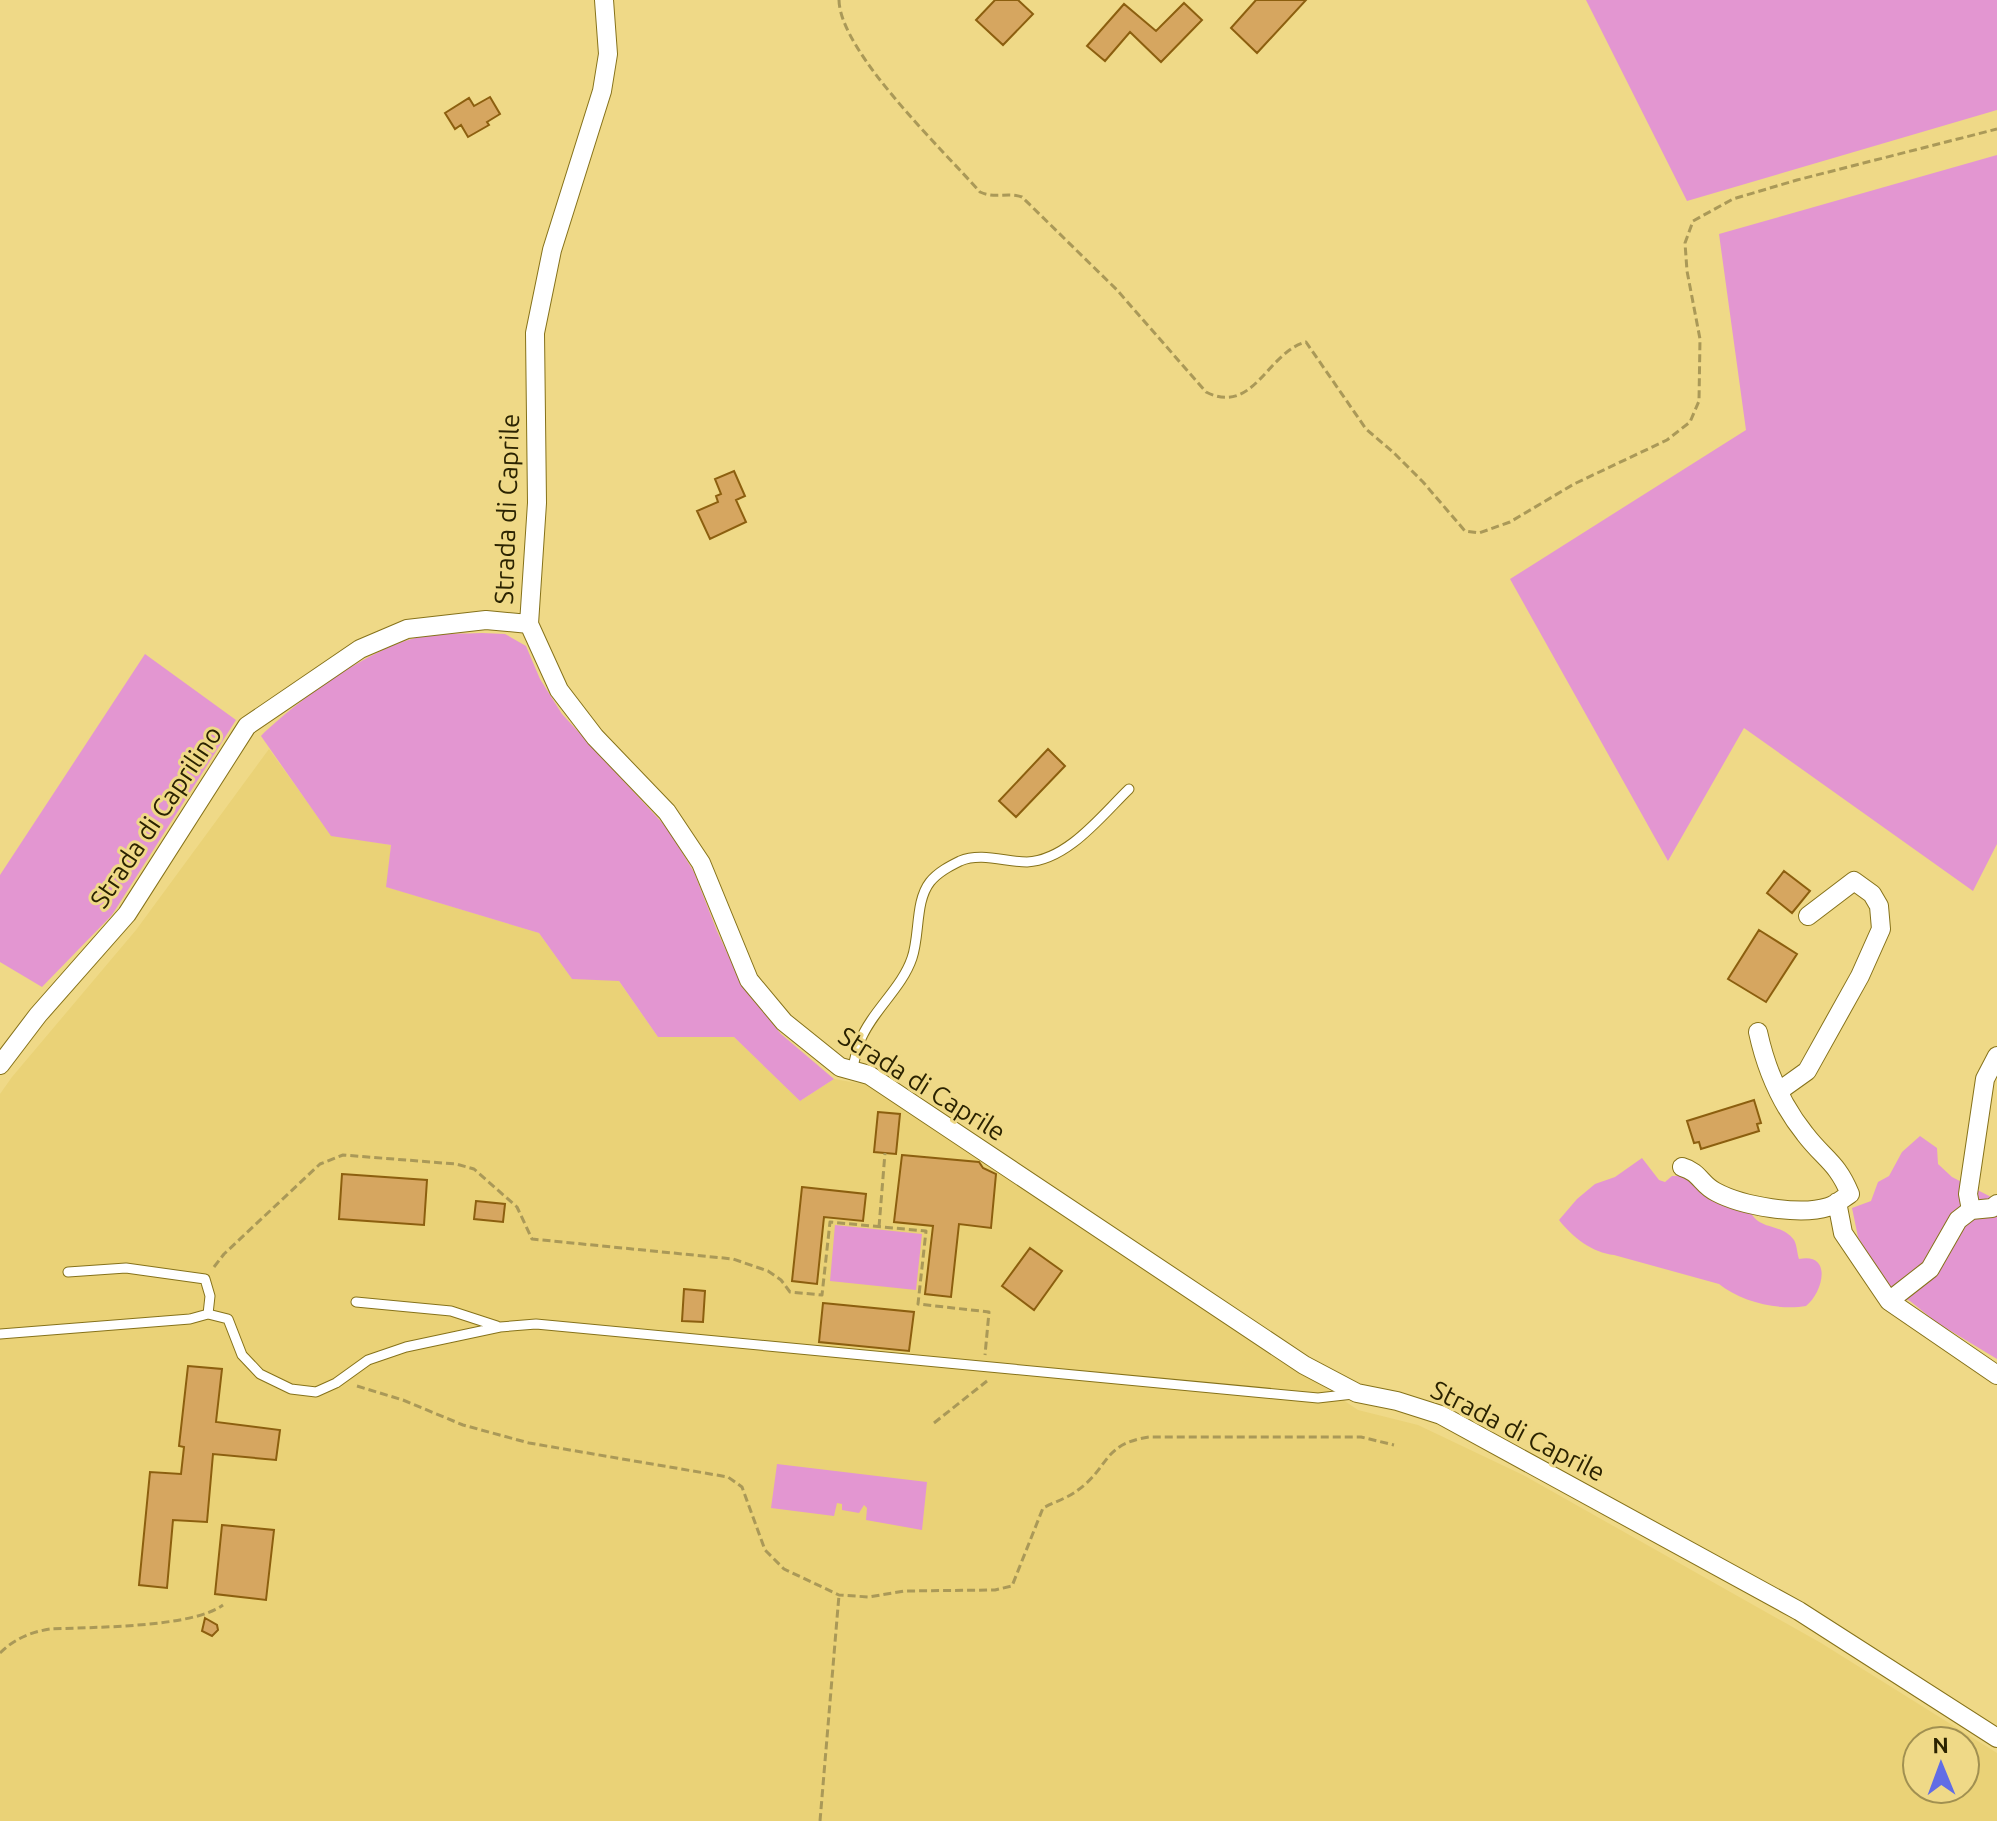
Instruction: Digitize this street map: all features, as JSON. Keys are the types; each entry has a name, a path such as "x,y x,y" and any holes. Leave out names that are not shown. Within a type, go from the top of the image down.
{"street":[{"name":"Strada di Caprile","path":"604,0 608,54 602,91 552,250 535,333 537,503 529,624 559,690 595,737 667,812 701,863 749,980 784,1022 840,1067 869,1075 1304,1365 1357,1393 1441,1415 1799,1611 1997,1738"},
{"name":"Strada di Caprilino","path":"0,1065 38,1015 127,914 247,726 360,649 407,629 486,620 529,624"},
{"path":"1779,1091 1807,1071 1860,976 1881,929 1879,906 1872,894 1854,881 1808,916"},
{"path":"1682,1167 1693,1170 1709,1188 1720,1194 1758,1205 1809,1209 1829,1207 1850,1194 1834,1163 1806,1136 1771,1079 1758,1032"},
{"path":"1971,1210 1968,1194 1985,1079 1997,1056"},
{"path":"1837,1202 1843,1233 1889,1301 1997,1375"},
{"path":"1889,1301 1930,1269 1958,1220 1971,1210 1992,1208 1997,1204"}],"lane":[{"path":"852,1070 860,1039 911,962 929,883 964,859 1029,862 1058,852 1129,789"},
{"path":"68,1272 126,1268 205,1279 210,1296 208,1314"},
{"path":"356,1302 451,1311 500,1327"},
{"path":"0,1334 190,1319 208,1314 228,1319 242,1355 260,1374 291,1389 316,1392 336,1383 368,1360 406,1347 500,1327 536,1324 1318,1398 1357,1393"}],"path":[{"path":"839,0 843,23 875,73 980,192 991,197 1011,194 1022,197 1117,290 1206,392 1221,399 1248,390 1295,345 1306,342 1366,429 1423,482 1465,531 1479,533 1510,522 1574,484 1667,440 1690,422 1699,401 1700,339 1685,243 1693,221 1733,199 1997,129"},
{"path":"879,1227 885,1153"},
{"path":"205,1279 224,1254 320,1164 343,1155 456,1164 474,1169 517,1207 532,1239 733,1259 768,1271 781,1280 790,1292 822,1295 830,1222 926,1231 918,1304 989,1312 984,1366"},
{"path":"934,1423 1002,1368"},
{"path":"336,1383 371,1389 463,1425 529,1443 728,1477 742,1487 765,1550 784,1569 839,1595 869,1597 904,1591 995,1590 1012,1586 1043,1508 1078,1491 1108,1455 1127,1440 1149,1437 1361,1437 1394,1445"},
{"path":"820,1821 839,1595"},
{"path":"0,1653 8,1644 33,1632 169,1623 217,1610 223,1605"}],"shaded area":[{"path":"1586,0 1997,0 1997,110 1687,201"},
{"path":"1997,155 1997,844 1973,891 1744,728 1668,861 1510,579 1746,430 1719,234"},
{"path":"505,634 526,646 540,679 562,714 667,828 694,872 743,987 781,1034 834,1079 800,1101 734,1037 658,1037 619,981 572,979 539,933 386,887 391,845 331,836 261,736 316,691 383,650 425,636"},
{"path":"145,654 236,720 112,915 42,987 0,962 0,875"},
{"path":"269,749 331,835 391,845 387,887 539,933 572,979 618,980 658,1037 734,1037 800,1101 834,1079 868,1085 1002,1170 1358,1410 1418,1425 1523,1475 1821,1643 1952,1725 1901,1725 1901,1805 1981,1805 1981,1743 1997,1753 1997,1821 0,1821 0,1094 136,930"},
{"path":"1920,1136 1937,1148 1938,1164 1952,1177 1997,1200 1997,1359 1936,1322 1910,1301 1891,1292 1858,1237 1852,1208 1871,1201 1878,1182 1889,1176 1902,1152"},
{"path":"1642,1158 1659,1180 1665,1182 1672,1176 1686,1176 1748,1207 1757,1220 1788,1234 1795,1242 1799,1259 1810,1258 1821,1267 1820,1284 1812,1300 1806,1306 1796,1307 1749,1300 1719,1284 1598,1251 1577,1238 1559,1220 1595,1184 1615,1177"},
{"path":"835,1225 922,1234 916,1290 830,1281"},
{"path":"777,1464 927,1482 922,1530 866,1520 867,1508 864,1505 859,1513 842,1510 842,1504 837,1503 834,1516 771,1508"}],"building":[{"path":"995,0 1018,0 1033,14 1003,45 976,20"},
{"path":"1256,0 1306,0 1257,53 1231,28"},
{"path":"1184,3 1202,20 1161,62 1130,32 1105,61 1087,46 1124,4 1156,31"},
{"path":"490,97 500,114 487,122 489,125 468,137 461,125 455,129 445,113 469,98 474,106"},
{"path":"734,471 745,496 736,500 746,522 710,539 697,511 718,502 716,496 721,494 715,479"},
{"path":"1048,749 1065,766 1016,817 999,801"},
{"path":"1784,871 1810,891 1792,913 1767,893"},
{"path":"1759,930 1797,954 1766,1002 1728,979"},
{"path":"1754,1100 1761,1123 1757,1124 1759,1131 1701,1149 1699,1142 1694,1143 1687,1121"},
{"path":"878,1112 900,1114 896,1154 874,1152"},
{"path":"902,1155 979,1162 983,1168 996,1174 991,1228 959,1224 951,1297 925,1294 933,1226 894,1222"},
{"path":"342,1174 427,1180 424,1225 339,1219"},
{"path":"802,1187 866,1194 863,1221 824,1217 817,1284 792,1281"},
{"path":"476,1201 505,1204 503,1222 474,1219"},
{"path":"1030,1248 1062,1271 1034,1310 1002,1286"},
{"path":"684,1289 705,1291 703,1322 682,1321"},
{"path":"823,1303 914,1312 909,1351 819,1342"},
{"path":"188,1366 222,1369 216,1422 280,1430 276,1460 213,1454 207,1522 173,1520 167,1588 139,1585 150,1472 181,1474 184,1447 179,1446"},
{"path":"222,1525 274,1530 266,1600 215,1594"},
{"path":"205,1618 217,1625 218,1630 212,1636 202,1631"}]}
